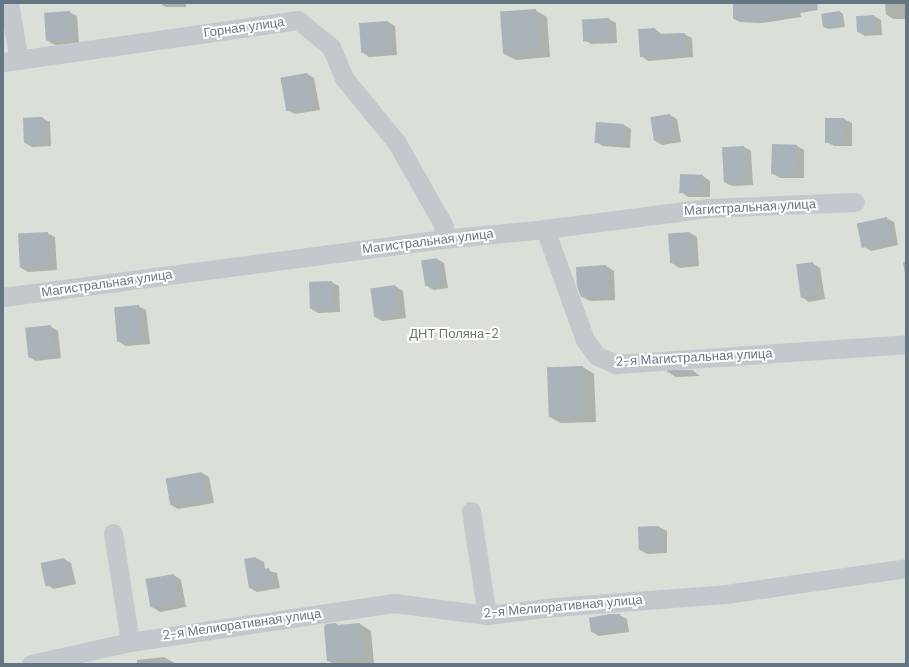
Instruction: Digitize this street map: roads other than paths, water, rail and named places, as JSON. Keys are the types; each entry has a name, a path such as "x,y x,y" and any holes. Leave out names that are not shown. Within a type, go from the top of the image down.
{"street":[{"name":"Горная улица","path":"10,3 11,61 298,20 330,47 344,78 397,143 444,226 442,240"},
{"name":"Магистральная улица","path":"3,297 442,240 545,230 709,208 855,202"},
{"name":"2-я Магистральная улица","path":"545,230 585,340 597,356 616,364 906,344"},
{"path":"471,511 487,616"},
{"path":"114,533 130,642"},
{"name":"2-я Мелиоративная улица","path":"32,664 130,642 394,603 487,616 554,607 726,594 906,568"}],"park label":[{"name":"ДНТ Поляна-2","path":"454,334"}]}
